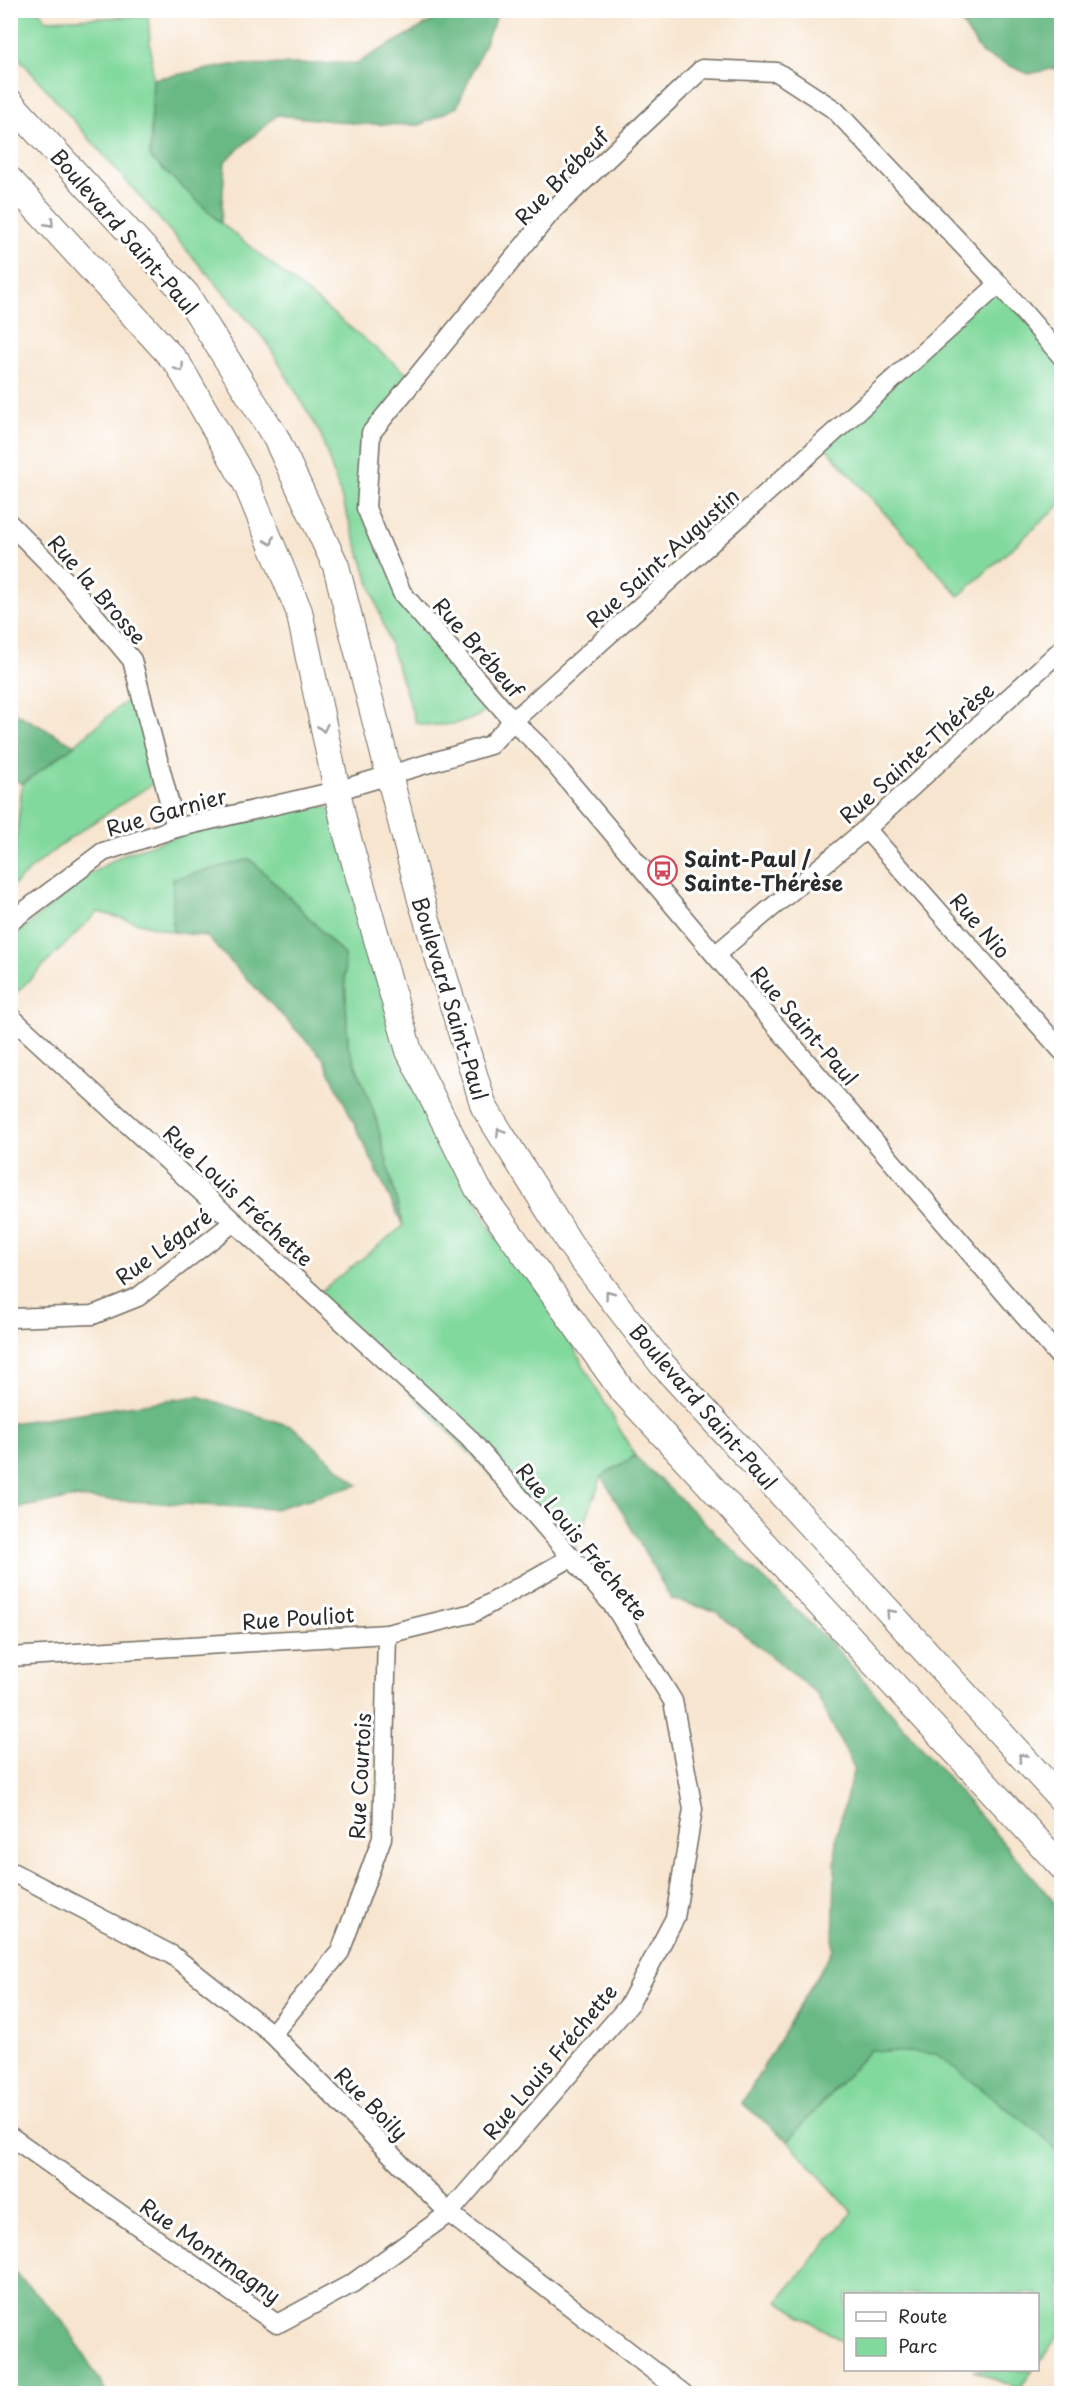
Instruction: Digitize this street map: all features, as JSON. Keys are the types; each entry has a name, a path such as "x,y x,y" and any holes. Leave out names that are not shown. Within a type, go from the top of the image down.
{"main road":[{"name":"Boulevard Saint-Paul","path":"10,102 186,294 276,438 336,566 420,900 484,1107 570,1244 662,1364 1062,1800"},
{"name":"Boulevard Saint-Paul","path":"10,180 178,364 246,483 299,611 328,794 345,828 409,1051 477,1189 621,1389 1062,1868"}],"street":[{"name":"Rue Brébeuf","path":"513,721 402,593 366,507 371,433 552,212 702,69 777,72 835,110 999,284 1062,357"},
{"name":"Rue Saint-Augustin","path":"328,794 490,745 513,721 999,284"},
{"name":"Rue la Brosse","path":"10,524 66,581 132,660 176,828"},
{"name":"Rue Sainte-Thérèse","path":"715,955 867,829 1058,660"},
{"name":"Rue Saint-Paul","path":"513,721 541,748 1062,1360"},
{"name":"Rue Garnier","path":"10,922 103,852 176,828 328,794"},
{"name":"Rue Nio","path":"867,829 1062,1051"},
{"name":"Rue Louis Fréchette","path":"10,1016 468,1437 615,1608 673,1701 693,1809 675,1918 629,2005 449,2213"},
{"name":"Rue Légaré","path":"10,1318 93,1315 138,1297 234,1221"},
{"name":"Rue Pouliot","path":"10,1657 387,1634 473,1613 572,1557"},
{"name":"Rue Courtois","path":"272,2034 340,1952 382,1838 387,1634"},
{"name":"Rue Boily","path":"10,1871 172,1955 272,2034 449,2213 684,2394"},
{"name":"Rue Montmagny","path":"10,2136 278,2324 353,2283 449,2213"}],"green space":[{"path":"10,11 39,11 47,20 148,16 153,79 150,157 221,223 415,380 371,433 366,508 402,593 489,704 477,717 446,725 416,723 320,433 266,341 11,49"},
{"path":"450,11 499,11 457,107 420,125 361,124 277,115 225,161 221,223 150,157 153,79 231,65 357,63"},
{"path":"954,11 1061,11 1061,67 1029,74 982,54"},
{"path":"992,283 1061,360 1061,504 959,596 819,440"},
{"path":"133,695 160,779 64,843 11,888 22,784 79,741"},
{"path":"10,710 75,745 22,784 11,777"},
{"path":"320,805 337,811 448,1147 494,1234 548,1303 635,1456 602,1476 572,1557 315,1296 403,1226 375,1115 348,1045 344,955 296,904 250,859 173,880 173,932 98,912 17,992 11,986 11,939 88,875 124,854 179,836"},
{"path":"250,859 344,955 348,1045 375,1115 403,1226 323,1058 206,936 173,932 173,879"},
{"path":"198,1396 293,1427 358,1485 274,1509 74,1498 11,1509 11,1423"},
{"path":"635,1456 835,1647 1061,1910 1061,2155 1038,2132 936,2054 870,2050 788,2141 742,2103 833,1949 836,1837 854,1768 816,1693 715,1611 671,1599 602,1476"},
{"path":"870,2050 936,2053 1038,2132 1061,2155 1061,2331 1039,2363 1039,2293 844,2293 844,2342 778,2301 852,2212 788,2141"},
{"path":"11,2268 64,2322 107,2393 11,2393"},
{"path":"974,2371 1032,2371 1019,2389"}],"place":[{"name":"Saint-Paul / Sainte-Thérèse","path":"663,870"}]}
